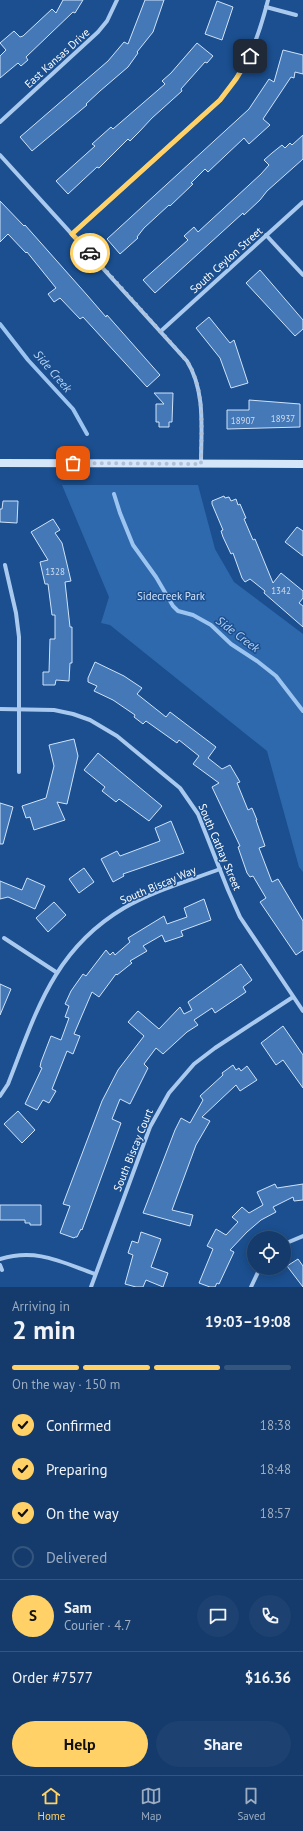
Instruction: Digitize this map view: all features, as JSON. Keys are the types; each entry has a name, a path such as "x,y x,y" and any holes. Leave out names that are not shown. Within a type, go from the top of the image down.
{"street":[{"name":"East Kansas Drive","path":"0,122 98,32 107,21 117,0"},
{"path":"72,234 220,100 236,79 250,56 257,40 268,0"},
{"path":"266,7 296,15"},
{"path":"0,155 187,361 199,387 201,399 201,464"},
{"name":"South Ceylon Street","path":"160,331 303,202"},
{"path":"266,235 303,276"},
{"path":"0,463 303,464"},
{"path":"5,565 16,613 19,637 19,772"},
{"name":"South Cathay Street","path":"0,709 54,710 73,714 90,720 117,736 180,788 198,814 240,917 303,1010"},
{"name":"South Biscay Way","path":"0,1096 8,1084 38,1009 56,972 76,947 91,932 125,908 143,898 220,869"},
{"path":"4,938 56,972"},
{"name":"South Biscay Court","path":"91,1287 150,1127 169,1093 194,1064 215,1048 293,997"},
{"path":"291,1241 303,1236"},
{"path":"0,1258 14,1254 40,1255 95,1274"},
{"path":"0,1265 2,1270"},
{"path":"251,1287 257,1275"}],"green space":[{"name":"Sidecreek Park","path":"62,485 198,485 215,549 234,582 303,634 303,872 299,867 267,751 110,625 101,623 109,597"}],"building":[{"path":"63,0 83,0 75,13 73,12 26,57 28,60 21,66 18,63 0,78 0,56 6,50 0,43 14,31 20,37 23,36 52,9 56,13"},
{"path":"145,0 164,0 153,32 137,52 138,53 128,67 100,91 86,104 87,105 32,151 20,137 108,61 124,42 128,44"},
{"path":"217,1 233,7 222,40 205,34"},
{"path":"197,43 213,56 207,63 205,62 181,89 182,91 152,118 130,141 128,139 99,168 97,167 68,194 56,181 95,146 92,144 111,127 113,129 165,84 162,81 171,73"},
{"path":"283,50 303,55 303,74 295,72 294,78 291,77 263,119 270,125 249,144 244,138 208,172 205,169 191,183 193,184 144,228 137,237 138,238 120,254 107,239 249,109 269,79 274,82"},
{"path":"303,135 303,159 267,191 244,215 243,213 155,293 143,280 188,240 184,236 194,227 198,232 261,174 269,165 264,160 272,153 282,145 285,148 290,143 292,145"},
{"path":"0,201 24,226 25,225 106,317 107,315 160,375 147,387 83,317 80,319 60,298 54,302 48,294 56,288 27,252 26,253 8,234 0,242"},
{"path":"260,270 303,320 303,329 295,336 246,283"},
{"path":"209,317 230,343 234,340 248,383 231,388 220,358 196,328"},
{"path":"154,393 173,393 172,422 169,422 169,427 159,427 159,422 156,422 156,404 164,404"},
{"path":"249,400 300,404 300,427 227,429 227,410 249,410"},
{"path":"224,496 225,498 229,497 231,501 236,499 238,505 240,504 246,518 244,519 253,540 255,539 273,583 281,573 303,591 303,598 299,603 303,606 303,627 264,593 265,591 250,579 245,582 242,578 233,553 231,554 223,537 221,531 223,530 212,504 212,501"},
{"path":"3,501 18,501 17,523 0,522 0,509 2,509"},
{"path":"53,519 60,530 55,533 62,543 71,581 65,582 70,627 72,627 72,663 70,663 69,681 56,680 55,685 43,685 43,672 49,672 50,639 55,639 55,615 52,615 48,584 45,584 40,562 48,560 31,532"},
{"path":"297,527 303,531 303,556 285,542"},
{"path":"95,662 124,676 142,688 137,694 166,717 170,712 216,747 208,758 222,769 230,765 240,782 237,783 248,810 252,808 257,820 265,846 259,848 272,882 278,879 303,921 303,950 296,955 260,902 266,898 253,876 250,877 247,873 238,847 240,846 212,787 219,783 193,764 199,756 179,740 177,743 146,721 143,724 134,717 135,715 113,700 94,691 97,686 88,682 88,678"},
{"path":"74,739 78,756 67,804 57,802 65,820 34,830 30,817 26,818 22,806 46,798 54,766 49,745"},
{"path":"98,753 162,806 149,821 119,799 116,802 102,791 105,787 84,770"},
{"path":"0,803 13,807 3,844 0,844"},
{"path":"171,821 184,853 123,874 124,876 113,882 101,859 117,851 120,856 160,841 155,828"},
{"path":"84,868 94,882 79,893 69,879"},
{"path":"27,878 45,886 35,909 8,897 0,899 0,881 22,890"},
{"path":"204,899 211,920 181,931 183,936 165,942 162,935 143,946 147,951 130,961 132,963 117,975 116,974 99,997 92,992 74,1034 80,1036 73,1054 67,1051 52,1089 56,1091 49,1103 43,1100 37,1110 25,1104 42,1068 40,1067 41,1062 51,1036 61,1040 69,1018 65,1017 69,1006 65,1004 71,991 83,974 86,976 106,950 110,955 113,952 115,955 130,942 128,938 164,916 167,924 187,917 184,908"},
{"path":"54,902 66,915 48,932 36,918"},
{"path":"241,964 252,980 243,987 246,992 215,1013 212,1008 194,1020 198,1025 187,1032 163,1054 156,1048 144,1064 148,1068 130,1104 120,1099 112,1119 121,1123 82,1230 81,1229 77,1237 74,1238 60,1233 70,1206 63,1204 102,1101 118,1070 144,1036 128,1022 138,1011 159,1029 180,1007 184,1014 192,1010 188,1002"},
{"path":"0,984 11,989 0,1015"},
{"path":"283,1026 303,1055 303,1088 283,1060 276,1065 261,1043"},
{"path":"233,1065 236,1070 239,1068 241,1071 247,1066 257,1080 240,1091 236,1085 202,1117 210,1121 196,1145 172,1210 193,1215 190,1226 143,1213 181,1118 190,1123 203,1100 200,1096 223,1075 222,1073"},
{"path":"18,1111 35,1130 22,1143 4,1124"},
{"path":"275,1184 277,1188 303,1184 303,1200 294,1201 293,1197 273,1207 276,1212 261,1220 247,1231 230,1250 234,1252 219,1284 217,1283 215,1287 210,1287 199,1283 213,1249 207,1246 216,1229 226,1235 238,1222 232,1217 242,1207 249,1213 263,1205 257,1192"},
{"path":"0,1205 41,1205 41,1225 30,1225 30,1223 25,1223 25,1220 0,1220"},
{"path":"141,1232 161,1239 151,1267 168,1273 163,1287 146,1280 143,1287 125,1284 133,1255 128,1253 132,1241 138,1243"},
{"path":"298,1259 303,1266 303,1287 291,1271 291,1263"}],"waterway":[{"name":"Side Creek","path":"0,324 28,360 73,409 87,434"},
{"name":"Side Creek","path":"114,494 133,545 156,577 173,606 178,611 193,615 211,625 231,644 257,661 276,676 303,711"}],"way so far":[{"path":"73,463 201,464 201,399 199,387 193,372 187,361 90,253"}],"route":[{"path":"90,253 72,234 220,100 236,79 250,56"}]}
